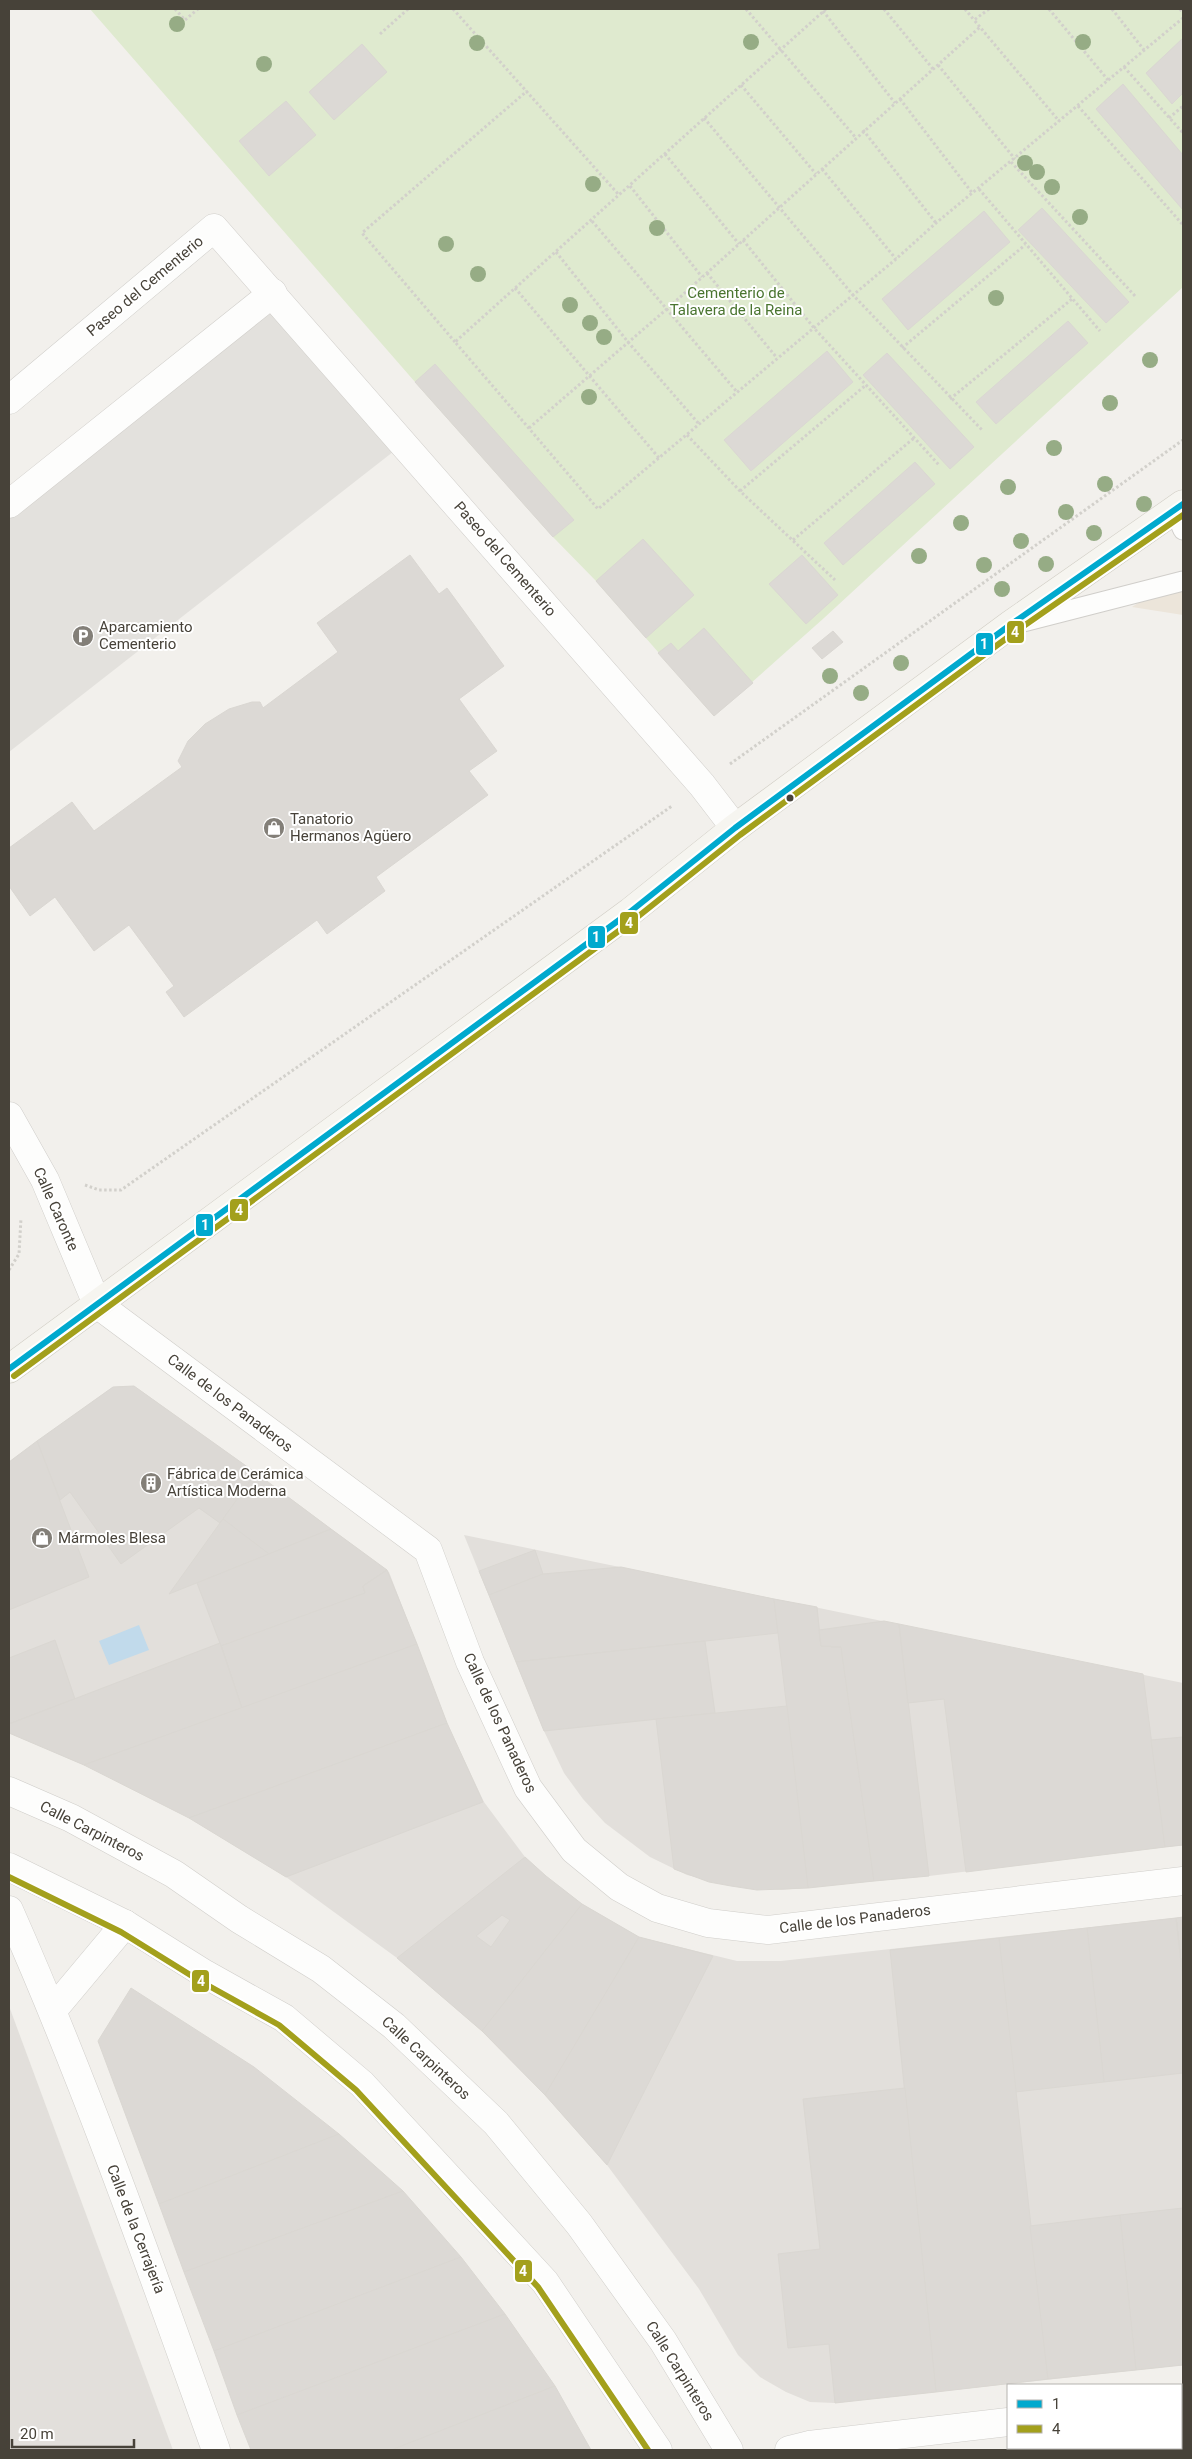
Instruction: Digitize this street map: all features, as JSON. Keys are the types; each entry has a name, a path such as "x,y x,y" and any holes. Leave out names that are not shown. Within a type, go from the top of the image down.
{"main road":[{"path":"9,1369 630,912 735,828 1010,625 1180,515"}],"street":[{"name":"Paseo del Cementerio","path":"9,400 214,228 273,292 702,785 735,828"},
{"path":"9,504 273,292"},
{"name":"Calle Caronte","path":"9,1116 45,1180 97,1304"},
{"name":"Calle de los Panaderos","path":"97,1304 428,1550 470,1662 528,1788 574,1850 619,1887 657,1908 708,1923 768,1930 1183,1881"},
{"name":"Calle Carpinteros","path":"9,1791 71,1818 174,1874 238,1919 322,1969 394,2026 496,2122 579,2224 663,2341 729,2450"},
{"path":"9,1867 125,1924 206,1974 284,2018 362,2084 545,2282 658,2450"},
{"name":"Calle de la Cerrajería","path":"9,1910 53,2010 158,2286 216,2450"},
{"path":"53,2010 125,1924"},
{"path":"789,2450 810,2445 1007,2422"}],"lane":[{"path":"1010,625 1183,581"}],"path":[{"path":"175,9 185,20 198,9"},
{"path":"380,34 408,9"},
{"path":"454,9 619,195"},
{"path":"746,9 856,138"},
{"path":"884,9 933,69"},
{"path":"965,9 1059,121"},
{"path":"974,20 989,9"},
{"path":"1049,9 1108,80"},
{"path":"1112,9 1144,50"},
{"path":"1180,9 1183,13"},
{"path":"456,342 824,10 895,103"},
{"path":"526,91 362,233 598,509 896,259 936,223 1183,18"},
{"path":"529,428 707,273 863,130 980,27"},
{"path":"938,65 1015,159"},
{"path":"1124,67 1183,133"},
{"path":"741,85 816,174"},
{"path":"900,99 973,194"},
{"path":"1078,106 1183,225"},
{"path":"1169,118 1183,106"},
{"path":"704,118 853,295 982,431"},
{"path":"863,130 936,223"},
{"path":"665,154 739,244"},
{"path":"1011,162 1136,297"},
{"path":"822,169 896,259"},
{"path":"630,186 702,277"},
{"path":"978,189 1100,331"},
{"path":"592,221 737,392"},
{"path":"743,240 814,328 939,465"},
{"path":"902,348 1025,245"},
{"path":"556,252 628,342 699,424"},
{"path":"707,273 777,358"},
{"path":"515,288 659,458"},
{"path":"950,399 1072,299"},
{"path":"740,491 866,384"},
{"path":"687,435 740,491 835,580"},
{"path":"793,540 914,438"},
{"path":"9,1270 19,1254 20,1196 45,1180 68,1178 99,1190 121,1190 702,785 1183,440"}],"shaded area":[{"name":"Aparcamiento Cementerio","path":"275,308 398,448 9,752 9,519"},
{"path":"1183,574 1183,615 1132,607"},
{"path":"134,1386 256,1473 389,1572 447,1723 484,1802 525,1857 545,1876 582,1904 639,1937 737,1961 781,1961 1183,1917 1183,2365 835,2403 810,2402 786,2392 760,2377 738,2355 699,2289 607,2165 545,2095 482,2031 397,1958 286,1877 189,1818 84,1765 9,1733 9,1462 113,1387"},
{"path":"464,1535 1183,1683 1183,1845 929,1876 782,1890 731,1886 687,1875 650,1857 605,1823 583,1799 564,1773 544,1731"},
{"path":"9,2006 113,2287 173,2450 9,2450"}],"green space":[{"name":"Cementerio de Talavera de la Reina","path":"90,9 1183,9 1183,287 824,618 714,716 596,581 553,537 415,382"}],"water":[{"path":"139,1625 149,1650 109,1665 99,1641"}],"building":[{"path":"1183,38 1183,93 1172,104 1146,73"},
{"path":"362,44 387,72 334,120 309,92"},
{"path":"1123,84 1183,155 1183,210 1096,109"},
{"path":"286,101 316,135 269,176 239,141"},
{"path":"1042,208 1129,302 1106,323 1018,230"},
{"path":"984,211 1010,242 908,330 882,299"},
{"path":"1068,321 1088,343 996,424 976,402"},
{"path":"827,351 853,382 751,471 724,440"},
{"path":"887,353 974,447 950,469 863,375"},
{"path":"435,364 574,520 553,537 415,382"},
{"path":"915,462 935,484 843,565 824,543"},
{"path":"643,539 694,595 646,638 596,581"},
{"path":"410,555 439,594 447,588 504,666 459,699 497,751 469,771 488,795 376,877 385,891 327,934 317,920 184,1017 166,992 174,986 129,925 94,951 55,897 30,916 9,886 9,848 72,802 94,831 182,767 178,761 188,741 205,724 229,709 252,702 260,702 263,708 338,652 317,623"},
{"path":"802,555 838,595 806,624 769,584"},
{"path":"704,628 753,683 714,716 658,653 671,643 678,651"},
{"path":"833,631 843,642 822,659 812,648"},
{"name":"Fábrica de Cerámica Artística Moderna","path":"134,1386 256,1473 220,1523 199,1508 121,1564 70,1492 60,1500 37,1441 113,1387"},
{"name":"Mármoles Blesa","path":"37,1441 89,1577 9,1610 9,1462"},
{"path":"256,1473 331,1529 269,1554 223,1519"},
{"path":"223,1519 269,1554 169,1594 220,1523"},
{"path":"331,1529 387,1570 363,1586 365,1593 221,1646 197,1583"},
{"path":"535,1550 543,1574 489,1595 479,1571"},
{"path":"621,1567 774,1599 778,1633 516,1662 489,1595 543,1574"},
{"path":"387,1570 417,1644 242,1708 221,1646 365,1593 363,1586"},
{"path":"774,1599 817,1607 821,1646 841,1647 874,1881 808,1888"},
{"path":"884,1621 899,1624 929,1876 874,1881 841,1647 821,1646 819,1630"},
{"path":"899,1624 1143,1674 1165,1847 966,1872 944,1699 908,1703"},
{"path":"55,1640 75,1699 9,1724 9,1658"},
{"path":"705,1641 715,1713 544,1731 516,1662"},
{"path":"220,1643 242,1708 84,1765 9,1733 9,1724"},
{"path":"417,1644 447,1723 189,1818 84,1765"},
{"path":"787,1706 808,1888 757,1890 709,1882 674,1869 656,1719"},
{"path":"447,1723 483,1802 286,1877 189,1818"},
{"path":"1183,1737 1183,1845 1165,1847 1151,1740"},
{"path":"525,1857 582,1904 482,2031 397,1958","holes":["502,1915 510,1920 491,1947 476,1936"]},
{"path":"582,1904 639,1937 545,2095 482,2031"},
{"path":"1183,1917 1183,1980 1176,1918"},
{"path":"1176,1918 1183,1980 1183,2073 1104,2082 1087,1928"},
{"path":"1087,1928 1104,2082 1015,2092 999,1938"},
{"path":"639,1937 713,1956 607,2165 545,2095"},
{"path":"999,1938 1048,2379 936,2392 890,1950"},
{"path":"131,1988 254,2067 339,2134 159,2204 98,2041"},
{"path":"905,2088 936,2392 835,2403 829,2344 788,2348 778,2254 820,2249 803,2099"},
{"path":"339,2134 403,2191 184,2272 159,2204"},
{"path":"403,2191 461,2257 214,2351 184,2272"},
{"path":"1183,2208 1183,2365 1136,2370 1120,2215"},
{"path":"1120,2215 1136,2370 1048,2379 1030,2226"},
{"path":"461,2257 505,2314 237,2415 214,2351"},
{"path":"505,2314 555,2386 391,2450 251,2450 237,2415"},
{"path":"555,2386 591,2450 394,2450 394,2449"},
{"path":"1183,2439 1183,2450 1084,2450 1182,2449"}],"transit line":[{"name":"1","path":"9,1369 630,912 735,828 1010,625 1183,504"},
{"name":"4","path":"14,1376 635,919 740,835 1015,632 1183,515"},
{"name":"4","path":"9,1877 121,1932 200,1981 279,2025 356,2090 538,2287 648,2450"}],"place":[{"name":"Aparcamiento Cementerio","path":"83,636"},
{"name":"Tanatorio Hermanos Agüero","path":"274,828"},
{"name":"Fábrica de Cerámica Artística Moderna","path":"151,1483"},
{"name":"Mármoles Blesa","path":"42,1538"}]}
